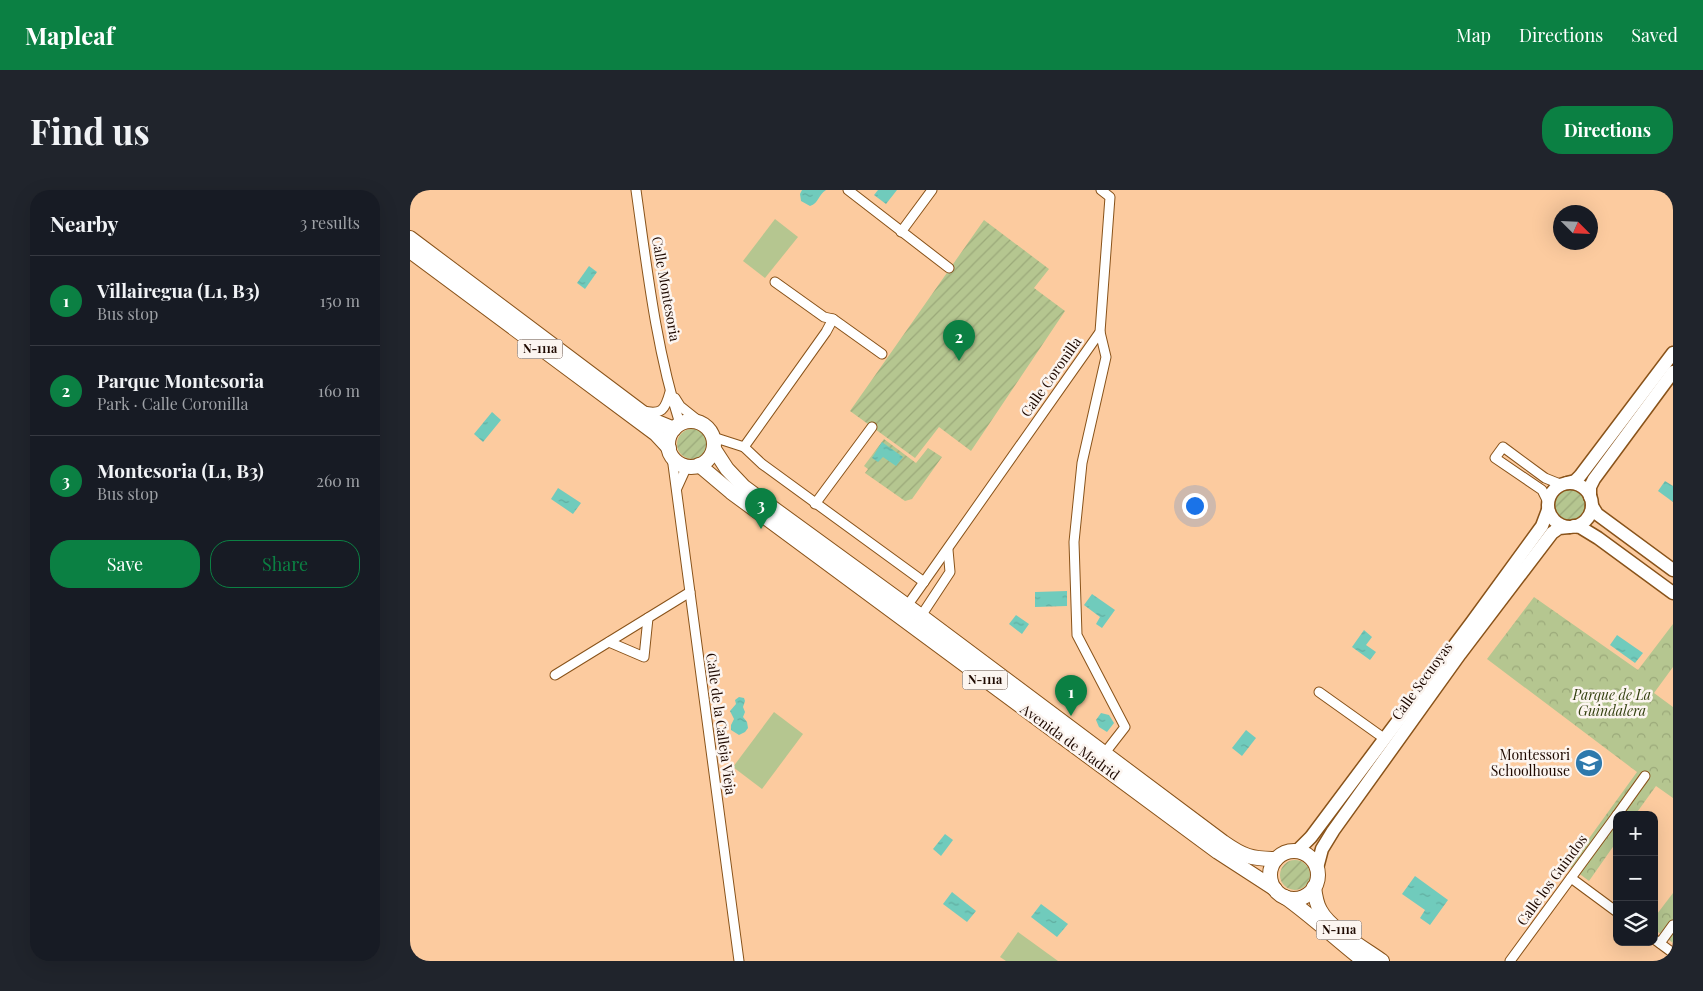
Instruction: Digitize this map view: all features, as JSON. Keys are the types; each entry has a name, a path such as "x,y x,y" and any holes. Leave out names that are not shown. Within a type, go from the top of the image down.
{"main road":[{"name":"N-111a","path":"410,238 640,411 657,422 677,426"},
{"name":"N-111a","path":"410,252 656,434 682,465 693,466"},
{"path":"1673,353 1580,476 1575,481 1554,489 1548,506 1556,522 1562,525 1580,527 1673,593"},
{"path":"1572,526 1586,519 1591,501 1590,487 1594,479 1673,372"},
{"path":"670,452 670,434 677,426 693,421 700,422"},
{"name":"N-111a","path":"700,422 706,426 713,443"},
{"path":"693,466 711,456 713,443"},
{"name":"Avenida de Madrid","path":"713,443 727,469 744,487 921,616 1104,754 1240,854 1257,859 1276,859"},
{"name":"Avenida de Madrid","path":"693,466 731,492 1218,852 1304,910 1325,930 1364,961"},
{"path":"1564,484 1574,483 1581,486 1597,514 1673,570"},
{"name":"Calle Secuoyas","path":"1297,851 1311,837 1385,739 1542,526 1548,506"},
{"name":"Calle Secuoyas","path":"1317,868 1322,848 1333,831 1460,654 1552,533 1558,528 1572,526"},
{"name":"N-111a","path":"1276,859 1289,851 1297,851"},
{"path":"1297,851 1309,856 1317,868"},
{"path":"1276,859 1270,874 1271,882 1280,893 1298,898 1310,892 1314,887"},
{"name":"N-111a","path":"1317,868 1318,874 1314,887 1320,911 1328,922 1382,961"}],"street":[{"name":"Calle Montesoria","path":"636,190 650,286 677,426"},
{"path":"848,190 949,268"},
{"path":"901,232 932,190"},
{"name":"Calle Coronilla","path":"907,606 1100,332 1110,197 1101,190"},
{"path":"775,282 824,317 833,319 882,354"},
{"path":"744,446 826,332 833,319"},
{"path":"1100,332 1106,357 1082,463 1074,542 1077,635 1125,727 1104,754"},
{"name":"Calle Montesoria","path":"670,392 680,406 700,422"},
{"path":"640,411 655,413 662,411 670,392"},
{"path":"815,504 872,427"},
{"path":"713,443 744,446 762,464 924,582"},
{"path":"1548,506 1542,490 1495,458 1503,447 1549,480 1564,484"},
{"path":"670,452 676,490"},
{"path":"676,490 693,466"},
{"name":"Calle de la Calleja Vieja","path":"676,490 739,961"},
{"path":"921,616 950,572 948,550"},
{"path":"555,675 690,592"},
{"path":"609,642 644,657 648,618"},
{"path":"1319,692 1385,739"},
{"name":"Calle los Guindos","path":"1620,811 1645,776"},
{"name":"Calle los Guindos","path":"1510,961 1613,820"},
{"path":"1571,878 1613,909"},
{"path":"1658,940 1673,925"},
{"path":"1658,942 1673,953"}],"green space":[{"path":"775,219 798,237 765,278 743,261"},
{"path":"984,220 1049,269 1034,288 1065,311 971,451 939,427 915,458 850,411"},
{"path":"692,429 698,430 706,438 706,450 698,458 692,459 686,458 678,450 677,444 678,438 686,430"},
{"path":"884,439 916,463 928,448 942,457 912,499 905,501 865,473 868,469 864,466"},
{"path":"1569,484 1583,489 1588,503 1583,517 1569,522 1555,517 1550,503 1555,489"},
{"name":"Parque de La Guindalera","path":"1534,597 1638,670 1673,624 1673,667 1654,693 1673,707 1673,798 1656,786 1638,811 1613,811 1613,847 1589,881 1569,866 1637,772 1487,659"},
{"path":"774,712 803,734 762,789 733,767"},
{"path":"1295,860 1306,864 1310,875 1306,886 1295,890 1284,886 1280,875 1284,864"},
{"path":"1673,893 1673,943 1658,932 1658,913"},
{"path":"1018,932 1058,961 1006,961 1000,957"}],"water":[{"path":"802,190 826,190 810,206 801,201 800,194"},
{"path":"878,190 897,190 886,204 874,195"},
{"path":"589,266 597,272 585,289 577,283"},
{"path":"492,412 501,420 483,442 474,434"},
{"path":"882,442 903,457 896,466 883,457 878,462 872,458"},
{"path":"1665,481 1673,486 1673,502 1658,491"},
{"path":"558,488 581,503 573,514 551,499"},
{"path":"1067,591 1067,606 1035,607 1035,592"},
{"path":"1092,594 1115,610 1102,628 1096,624 1100,617 1084,605"},
{"path":"1016,615 1029,624 1022,634 1009,624"},
{"path":"1364,630 1372,637 1366,645 1376,652 1370,660 1352,647"},
{"path":"1617,635 1643,653 1635,663 1610,645"},
{"path":"739,697 744,698 745,701 743,717 747,722 748,728 739,735 731,730 734,719 730,711 736,704 735,700"},
{"path":"1101,713 1109,715 1114,723 1107,732 1099,727 1096,720"},
{"path":"1246,730 1256,738 1242,756 1232,748"},
{"path":"945,834 953,840 941,856 933,849"},
{"path":"1415,876 1448,900 1430,925 1420,918 1425,910 1402,894"},
{"path":"952,892 976,911 967,922 943,904"},
{"path":"1041,904 1068,924 1057,937 1031,917"}],"place":[{"name":"Parque Montesoria","path":"959,361"},
{"name":"Montesoria (L1, B3)","path":"761,529"},
{"name":"Villairegua (L1, B3)","path":"1071,716"},
{"name":"Montessori Schoolhouse","path":"1589,763"}]}
